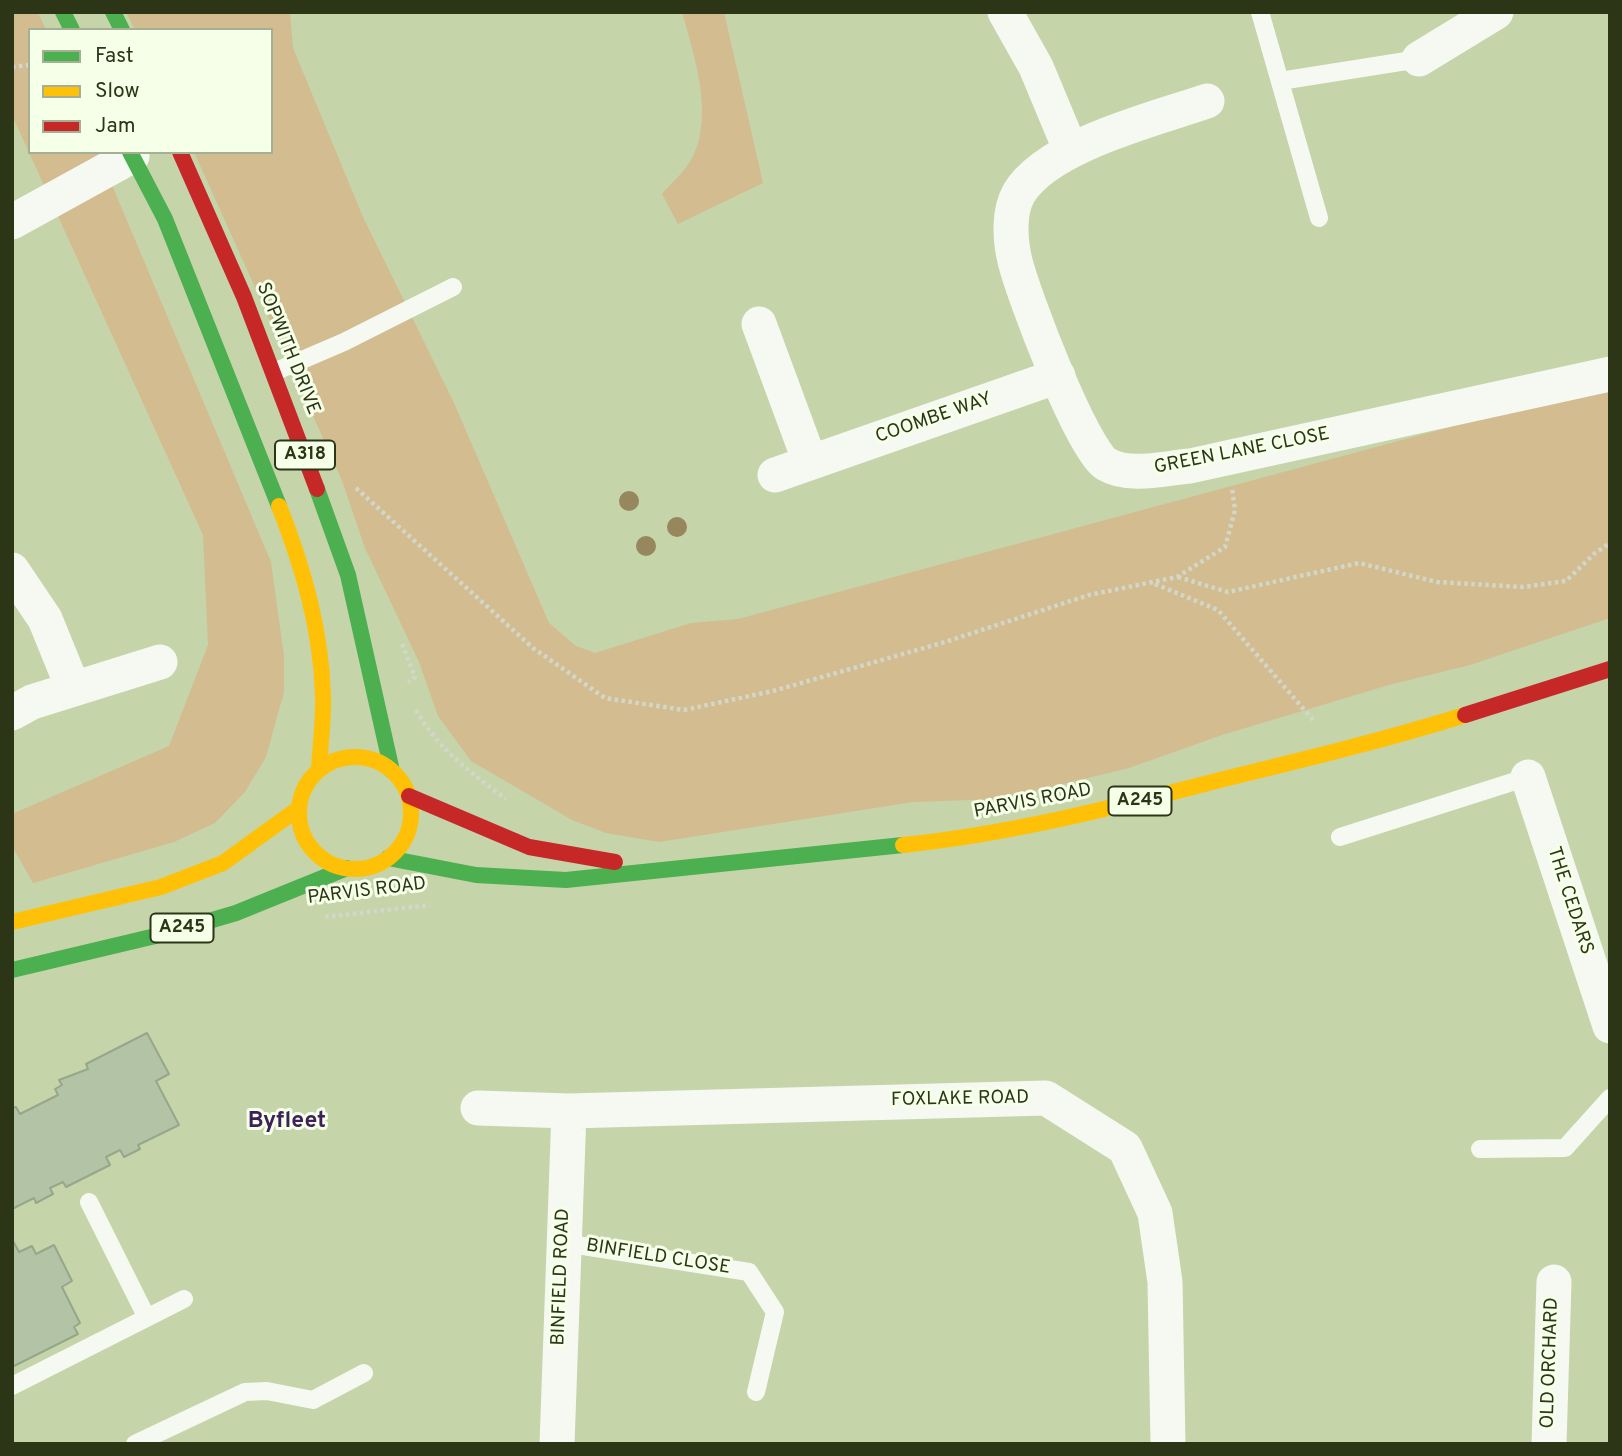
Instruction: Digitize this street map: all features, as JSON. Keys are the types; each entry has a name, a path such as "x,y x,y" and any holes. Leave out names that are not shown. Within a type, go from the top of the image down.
{"main road":[{"path":"64,12 71,28"},
{"path":"113,12 120,28"},
{"name":"A318","path":"131,154 165,219 296,548 308,586 317,628 324,696 319,770"},
{"name":"SOPWITH DRIVE","path":"181,154 274,372 356,600 392,771"},
{"name":"PARVIS ROAD","path":"388,858 461,873 530,881 597,878 657,869 915,844 1078,815 1410,732 1610,669"},
{"path":"319,770 348,757 379,762 392,771 409,796 411,813 409,830 400,846 388,858"},
{"name":"A245","path":"12,922 174,882 223,863 299,808 302,794 319,770"},
{"name":"PARVIS ROAD","path":"409,796 488,832 529,847 657,869"},
{"path":"299,808 300,825 311,847 331,864 346,869"},
{"name":"A245","path":"346,869 361,869 388,858"},
{"name":"PARVIS ROAD","path":"12,970 168,933 236,913 346,869"}],"street":[{"path":"1005,12 1035,67 1071,151"},
{"path":"1419,59 1496,12"},
{"name":"GREEN LANE CLOSE","path":"1207,102 1135,125 1071,151 1038,169 1018,195 1010,223 1015,261 1058,376 1090,447 1105,464 1130,472 1225,458 1610,373"},
{"path":"12,222 131,154"},
{"path":"759,324 810,462"},
{"name":"COOMBE WAY","path":"775,475 1058,376"},
{"path":"12,570 45,619 73,688"},
{"path":"12,713 33,702 73,688 160,662"},
{"name":"THE CEDARS","path":"1528,777 1602,973 1610,1026"},
{"name":"FOXLAKE ROAD","path":"478,1108 569,1111 1046,1098 1125,1148 1154,1213 1165,1282 1168,1444"},
{"name":"BINFIELD ROAD","path":"557,1444 569,1111"},
{"name":"OLD ORCHARD","path":"1549,1444 1554,1282"}],"lane":[{"path":"1259,12 1319,218"},
{"path":"1280,81 1419,59"},
{"path":"274,372 344,342 453,287"},
{"path":"1340,837 1528,777"},
{"path":"1480,1149 1565,1148 1610,1098"},
{"path":"89,1202 146,1316"},
{"name":"BINFIELD CLOSE","path":"564,1243 749,1272 775,1312 756,1392"},
{"path":"12,1386 184,1299"},
{"path":"135,1444 245,1392 267,1391 313,1400 364,1373"}],"path":[{"path":"355,488 533,648 606,698 684,710 774,691 932,646 1089,595 1177,577 1225,547 1235,510 1225,458"},
{"path":"1177,577 1228,592 1359,563 1437,582 1523,587 1566,581 1595,552 1610,543"},
{"path":"1154,583 1218,610 1312,722 1326,718"},
{"path":"401,673 407,691"},
{"path":"410,698 427,729 452,757 517,807"},
{"name":"PARVIS ROAD","path":"315,919 442,904"}],"shaded area":[{"path":"12,12 38,12 45,28 28,28 28,150 12,115"},
{"path":"126,12 290,12 293,48 363,217 454,403 549,623 576,646 595,653 691,623 738,619 1610,384 1610,618 1470,665 1389,685 1222,735 1129,768 1001,799 913,802 659,842 606,833 572,820 471,761 438,716 419,662 365,548 341,478 195,154 273,154 273,28 134,28"},
{"path":"682,12 724,12 763,183 678,224 662,194 693,156 702,122 700,84"},
{"path":"30,154 99,154 271,562 284,656 284,692 266,757 245,792 215,823 174,842 33,883 12,846 12,814 169,746 208,645 203,535"}],"building":[{"path":"147,1033 169,1074 156,1081 179,1125 138,1145 140,1149 124,1157 120,1150 106,1157 110,1165 66,1187 63,1182 50,1188 53,1194 36,1203 34,1198 12,1209 12,1108 16,1107 20,1114 58,1095 55,1089 62,1085 59,1080 88,1069 86,1064"},
{"path":"12,1239 19,1252 32,1246 36,1254 54,1245 72,1281 62,1287 80,1323 74,1327 78,1334 12,1367"}],"traffic: fast":[{"path":"63,12 71,28"},
{"path":"113,12 121,28"},
{"path":"131,154 165,219 279,506"},
{"path":"317,489 348,575 392,771"},
{"path":"388,858 476,875 566,880 903,845"},
{"path":"12,970 168,933 236,913 347,868"}],"traffic: slow":[{"path":"279,506 303,575 319,646 323,704 319,770"},
{"path":"903,845 1023,827 1102,810 1465,715"},
{"path":"355,757 376,761 395,773 407,792 411,813 407,834 395,853 376,865 355,869 334,865 315,853 303,834 299,813 303,792 315,773 334,761 355,757"},
{"path":"12,922 161,887 223,863 299,808"}],"traffic: jam":[{"path":"181,154 244,297 317,489"},
{"path":"1465,715 1610,669"},
{"path":"409,796 529,847 615,862"}],"district":[{"name":"Byfleet","path":"287,1122"}]}
